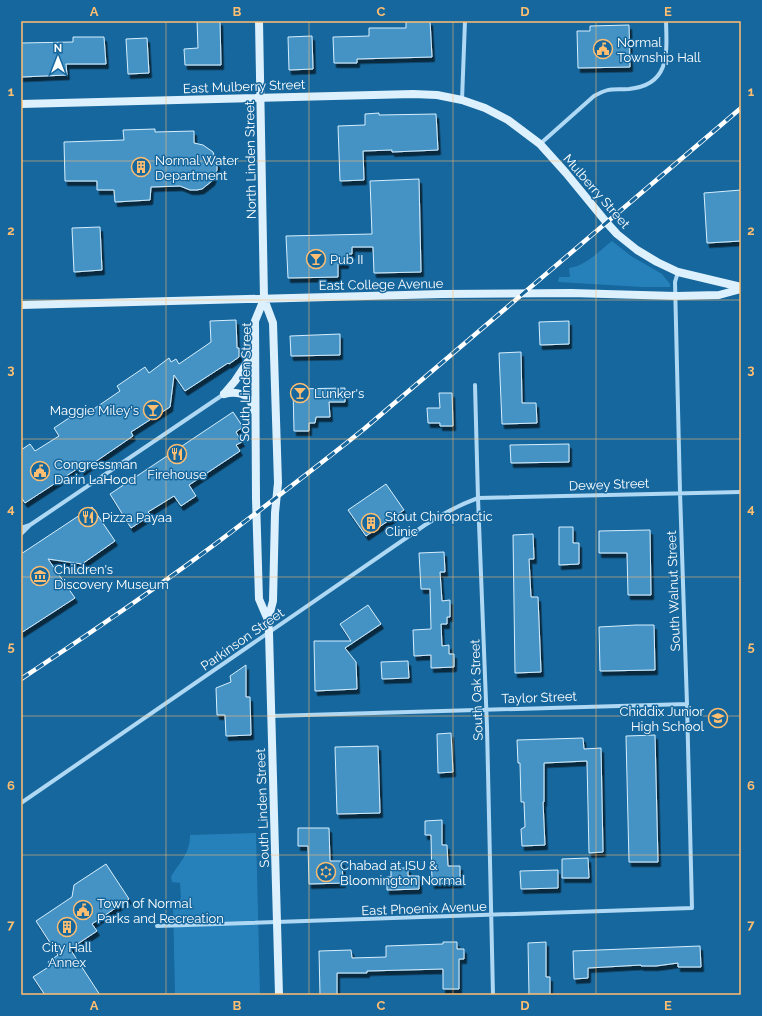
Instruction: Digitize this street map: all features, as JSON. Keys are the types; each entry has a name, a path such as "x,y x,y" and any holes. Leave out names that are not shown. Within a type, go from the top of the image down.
{"main road":[{"name":"North Linden Street","path":"259,21 264,299"},
{"name":"East Mulberry Street","path":"21,104 413,94 437,95 464,100"},
{"name":"Mulberry Street","path":"464,100 485,108 508,120 540,144 616,234 637,250 678,272 741,288"},
{"name":"East College Avenue","path":"21,305 494,293 676,296 719,295 741,288"},
{"name":"South Linden Street","path":"264,299 256,321 256,499 259,599 268,620 269,633 279,995"},
{"name":"South Linden Street","path":"264,299 273,323 278,482 273,601 268,620"},
{"path":"224,394 235,381 256,350"},
{"path":"224,394 232,392 243,395 249,399 256,415"}],"street":[{"path":"464,100 465,21"},
{"path":"540,144 594,96 603,90 641,88 651,83 658,77 666,56 666,21"},
{"name":"South Walnut Street","path":"678,272 675,282 692,908"},
{"name":"South Oak Street","path":"475,385 486,709 493,995"},
{"path":"21,534 30,525 224,394"},
{"name":"Dewey Street","path":"478,498 680,492 741,492"},
{"name":"Parkinson Street","path":"21,803 425,525 447,511 478,498"},
{"path":"21,528 30,525"},
{"name":"Taylor Street","path":"271,716 687,704"},
{"name":"East Phoenix Avenue","path":"157,926 692,908"}],"shaded area":[{"path":"612,241 631,256 662,274 670,284 670,287 642,287 558,282 559,277 570,277 569,268 575,267 587,261"},
{"path":"256,833 260,995 175,995 173,903 179,901 181,898 180,883 172,882 171,877 184,858 190,842 190,835"}],"building":[{"path":"197,21 220,21 221,65 185,65 184,49 198,48"},
{"path":"406,21 430,21 432,57 357,59 357,63 334,63 333,37 369,36 369,28 406,28"},
{"name":"Normal Township Hall","path":"629,25 630,67 578,68 577,31 590,31 590,26"},
{"path":"312,36 313,69 289,70 288,37"},
{"path":"73,37 104,37 106,64 66,64 67,75 21,77 21,43 73,42"},
{"path":"147,38 149,73 128,74 126,39"},
{"path":"379,113 379,115 436,114 438,150 392,152 392,150 363,151 364,180 340,181 338,126 365,125 365,114"},
{"name":"Normal Water Department","path":"155,129 155,132 194,131 194,143 203,145 213,152 217,164 217,170 212,181 202,189 197,190 190,190 180,186 151,187 150,200 115,202 114,190 97,190 97,181 65,181 64,142 124,140 123,130"},
{"path":"419,179 421,272 374,273 373,247 352,247 352,254 346,254 346,264 338,264 338,277 288,278 286,236 372,234 370,181"},
{"path":"741,190 741,241 707,243 704,193"},
{"path":"100,227 102,270 74,272 72,228"},
{"path":"236,320 237,348 239,348 239,357 185,391 174,375 170,407 131,432 133,436 82,471 80,467 25,503 21,497 21,450 30,444 35,451 59,436 54,428 75,414 79,419 120,391 117,386 145,367 149,373 169,358 171,362 176,359 179,364 211,342 210,321"},
{"path":"569,321 569,344 540,345 539,322"},
{"path":"340,334 340,355 291,356 290,336"},
{"path":"521,352 522,403 536,403 537,423 502,424 499,353"},
{"path":"345,388 345,402 329,402 330,417 316,417 315,423 309,423 309,431 294,431 293,389"},
{"path":"439,393 452,393 453,426 440,426 440,423 428,423 427,408 440,408"},
{"path":"233,412 243,427 236,432 242,442 236,445 240,451 189,485 196,496 181,506 174,496 148,512 151,515 131,528 110,494"},
{"path":"569,444 569,462 511,463 510,445"},
{"name":"Stout Chiropractic Clinic","path":"386,484 404,510 366,536 348,510"},
{"path":"92,507 115,541 82,564 48,559 75,598 21,633 21,554"},
{"path":"559,527 573,527 573,543 579,543 579,564 559,565"},
{"path":"650,530 651,595 628,595 627,553 599,553 599,531"},
{"path":"533,534 534,559 529,559 531,597 538,597 541,672 515,673 513,535"},
{"path":"444,552 445,572 440,572 442,601 450,600 450,617 447,617 447,624 441,624 442,646 449,645 449,654 454,654 454,667 431,668 431,655 414,656 413,630 431,629 430,589 421,589 419,553"},
{"path":"368,605 381,624 345,648 356,662 357,689 315,691 314,641 351,641 340,624"},
{"path":"654,625 655,670 600,671 599,627"},
{"path":"408,661 409,678 382,679 381,662"},
{"path":"246,665 246,697 250,697 251,735 226,736 225,715 217,715 216,688 231,682 230,676"},
{"path":"451,733 453,772 438,773 437,734"},
{"path":"655,735 658,862 629,862 626,736"},
{"path":"583,738 584,749 601,748 603,852 589,853 587,761 544,763 543,802 545,845 522,846 521,829 525,827 524,802 521,802 520,763 518,763 517,740"},
{"path":"378,746 380,813 337,814 335,747"},
{"path":"442,820 442,845 447,845 448,866 460,866 460,883 432,884 431,835 425,835 425,821"},
{"path":"298,828 329,828 330,861 342,861 343,883 309,884 308,846 298,846"},
{"path":"588,858 589,878 562,878 562,859"},
{"name":"City Hall Annex","path":"106,864 129,899 92,924 97,931 70,949 100,995 45,995 33,977 50,966 48,962 58,955 36,921 72,897 74,885"},
{"path":"391,868 408,868 408,876 419,876 419,889 387,890 387,877 391,877"},
{"path":"558,870 558,888 521,889 520,871"},
{"path":"443,942 457,942 457,949 464,949 464,959 459,959 459,989 443,989 443,969 367,971 367,973 337,973 337,995 320,995 319,951 351,950 352,958 386,957 386,946 443,944"},
{"path":"546,942 546,977 550,977 550,995 529,995 528,943"},
{"path":"700,946 701,967 678,967 678,963 656,966 641,965 588,968 588,978 574,979 573,951"}],"railway":[{"path":"21,679 186,566 349,441 741,108"}],"place":[{"name":"Normal Township Hall","path":"603,49"},
{"name":"Normal Water Department","path":"141,167"},
{"name":"Pub II","path":"316,259"},
{"name":"Lunker's","path":"300,393"},
{"name":"Maggie Miley's","path":"153,410"},
{"name":"Firehouse","path":"177,454"},
{"name":"Congressman Darin LaHood","path":"40,471"},
{"name":"Pizza Payaa","path":"88,517"},
{"name":"Stout Chiropractic Clinic","path":"371,523"},
{"name":"Children's Discovery Museum","path":"40,576"},
{"name":"Chiddix Junior High School","path":"718,718"},
{"name":"Chabad at ISU & Bloomington Normal","path":"326,872"},
{"name":"Town of Normal Parks and Recreation","path":"83,910"},
{"name":"City Hall Annex","path":"67,927"}]}
